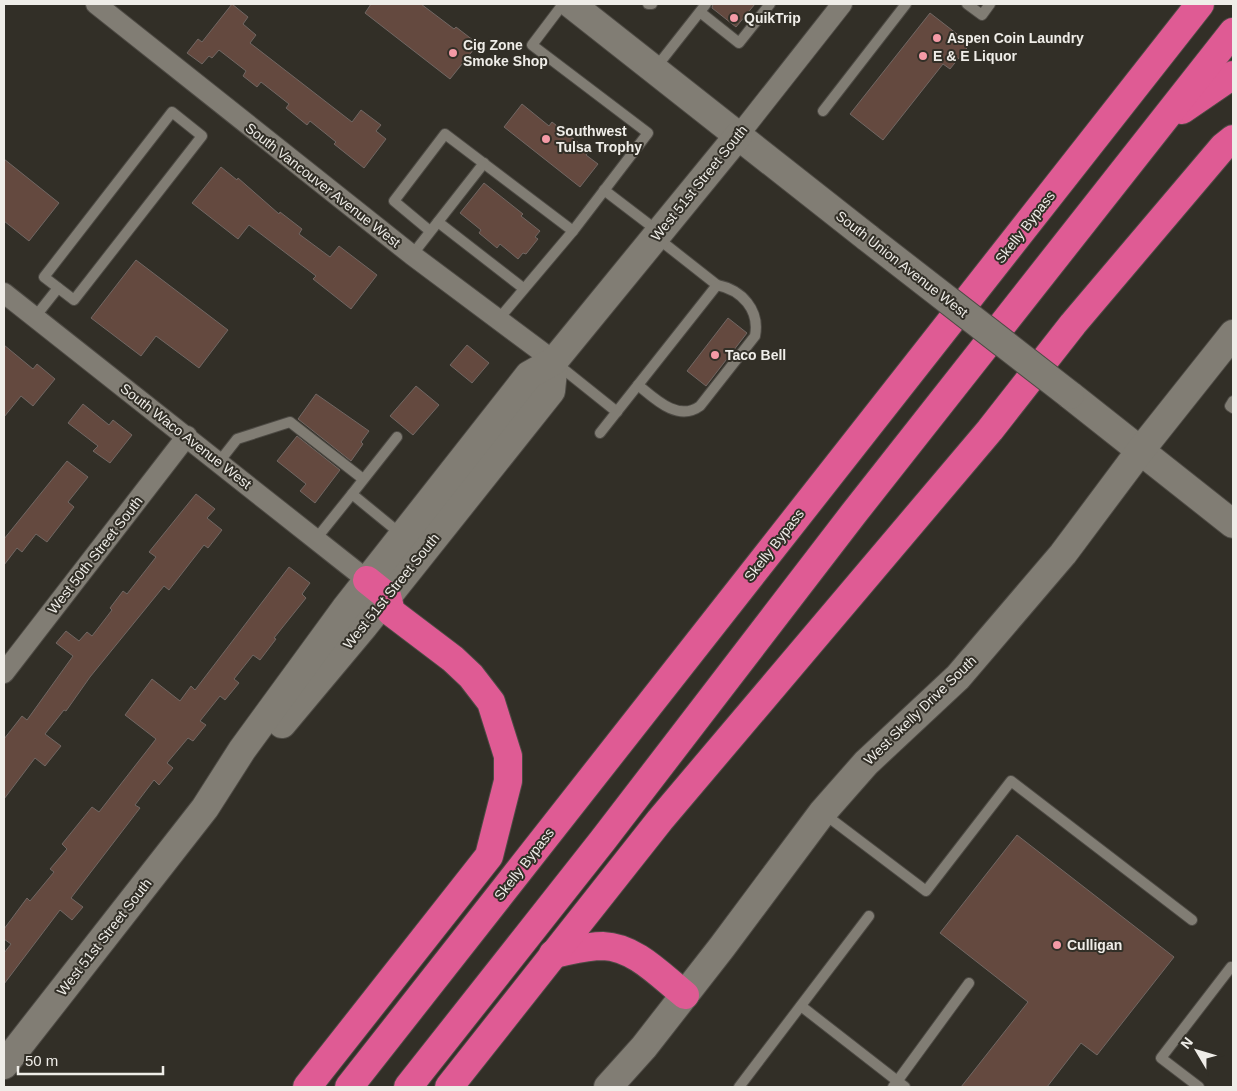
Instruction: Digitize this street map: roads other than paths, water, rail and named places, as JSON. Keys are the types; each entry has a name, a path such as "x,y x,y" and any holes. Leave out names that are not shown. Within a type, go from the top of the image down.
{"highway":[{"name":"Skelly Bypass","path":"349,1087 1200,4"},
{"path":"408,1087 597,848 854,513 1233,32"},
{"path":"1160,125 1233,75"},
{"path":"449,1087 660,820 990,430 1073,324 1223,148 1233,139"},
{"path":"307,1087 489,856 508,781 508,756 491,702 471,676 453,658 390,612 377,588"},
{"path":"553,954 584,948 616,947 632,954 685,995"}],"street":[{"name":"South Vancouver Avenue West","path":"96,4 412,255 554,361"},
{"name":"South Union Avenue West","path":"571,4 1233,524"},
{"name":"West 51st Street South","path":"377,588 403,535 529,375 554,361 738,136 842,4"},
{"name":"South Waco Avenue West","path":"4,293 377,588"},
{"name":"West Skelly Drive South","path":"618,1081 822,813 866,763 958,677 1063,554 1140,451 1233,334"},
{"name":"West 51st Street South","path":"9,1049 205,808 242,750 377,588 551,391 554,361"},
{"name":"West 50th Street South","path":"4,673 187,436"}],"lane":[{"path":"497,320 573,230 648,133 532,45 563,4"},
{"path":"654,70 703,8 739,43 770,4"},
{"path":"823,111 906,4"},
{"path":"967,4 982,15 990,4"},
{"path":"172,112 202,136 74,300 58,288 44,277 172,112"},
{"path":"430,231 394,201 446,134 573,230"},
{"path":"412,255 484,163"},
{"path":"604,190 717,285 728,287 749,304 755,313 757,324 755,336 700,406 692,412 680,412 670,408 638,385"},
{"path":"438,222 523,288"},
{"path":"600,433 717,285"},
{"path":"35,317 58,288"},
{"path":"554,361 617,412"},
{"path":"1233,401 1230,406 1233,408"},
{"path":"219,462 238,440 290,422 364,479"},
{"path":"316,538 397,437"},
{"path":"352,494 403,535"},
{"path":"822,813 926,891 1011,781 1192,920"},
{"path":"739,1087 869,916"},
{"path":"1199,1087 1161,1058 1231,967 1233,969"},
{"path":"801,1006 899,1085 969,984"}],"place":[{"name":"QuikTrip","path":"734,18"},
{"name":"Aspen Coin Laundry","path":"937,38"},
{"name":"Cig Zone Smoke Shop","path":"453,53"},
{"name":"E & E Liquor","path":"923,56"},
{"name":"Southwest Tulsa Trophy","path":"546,139"},
{"name":"Taco Bell","path":"715,355"},
{"name":"Culligan","path":"1057,945"}]}
